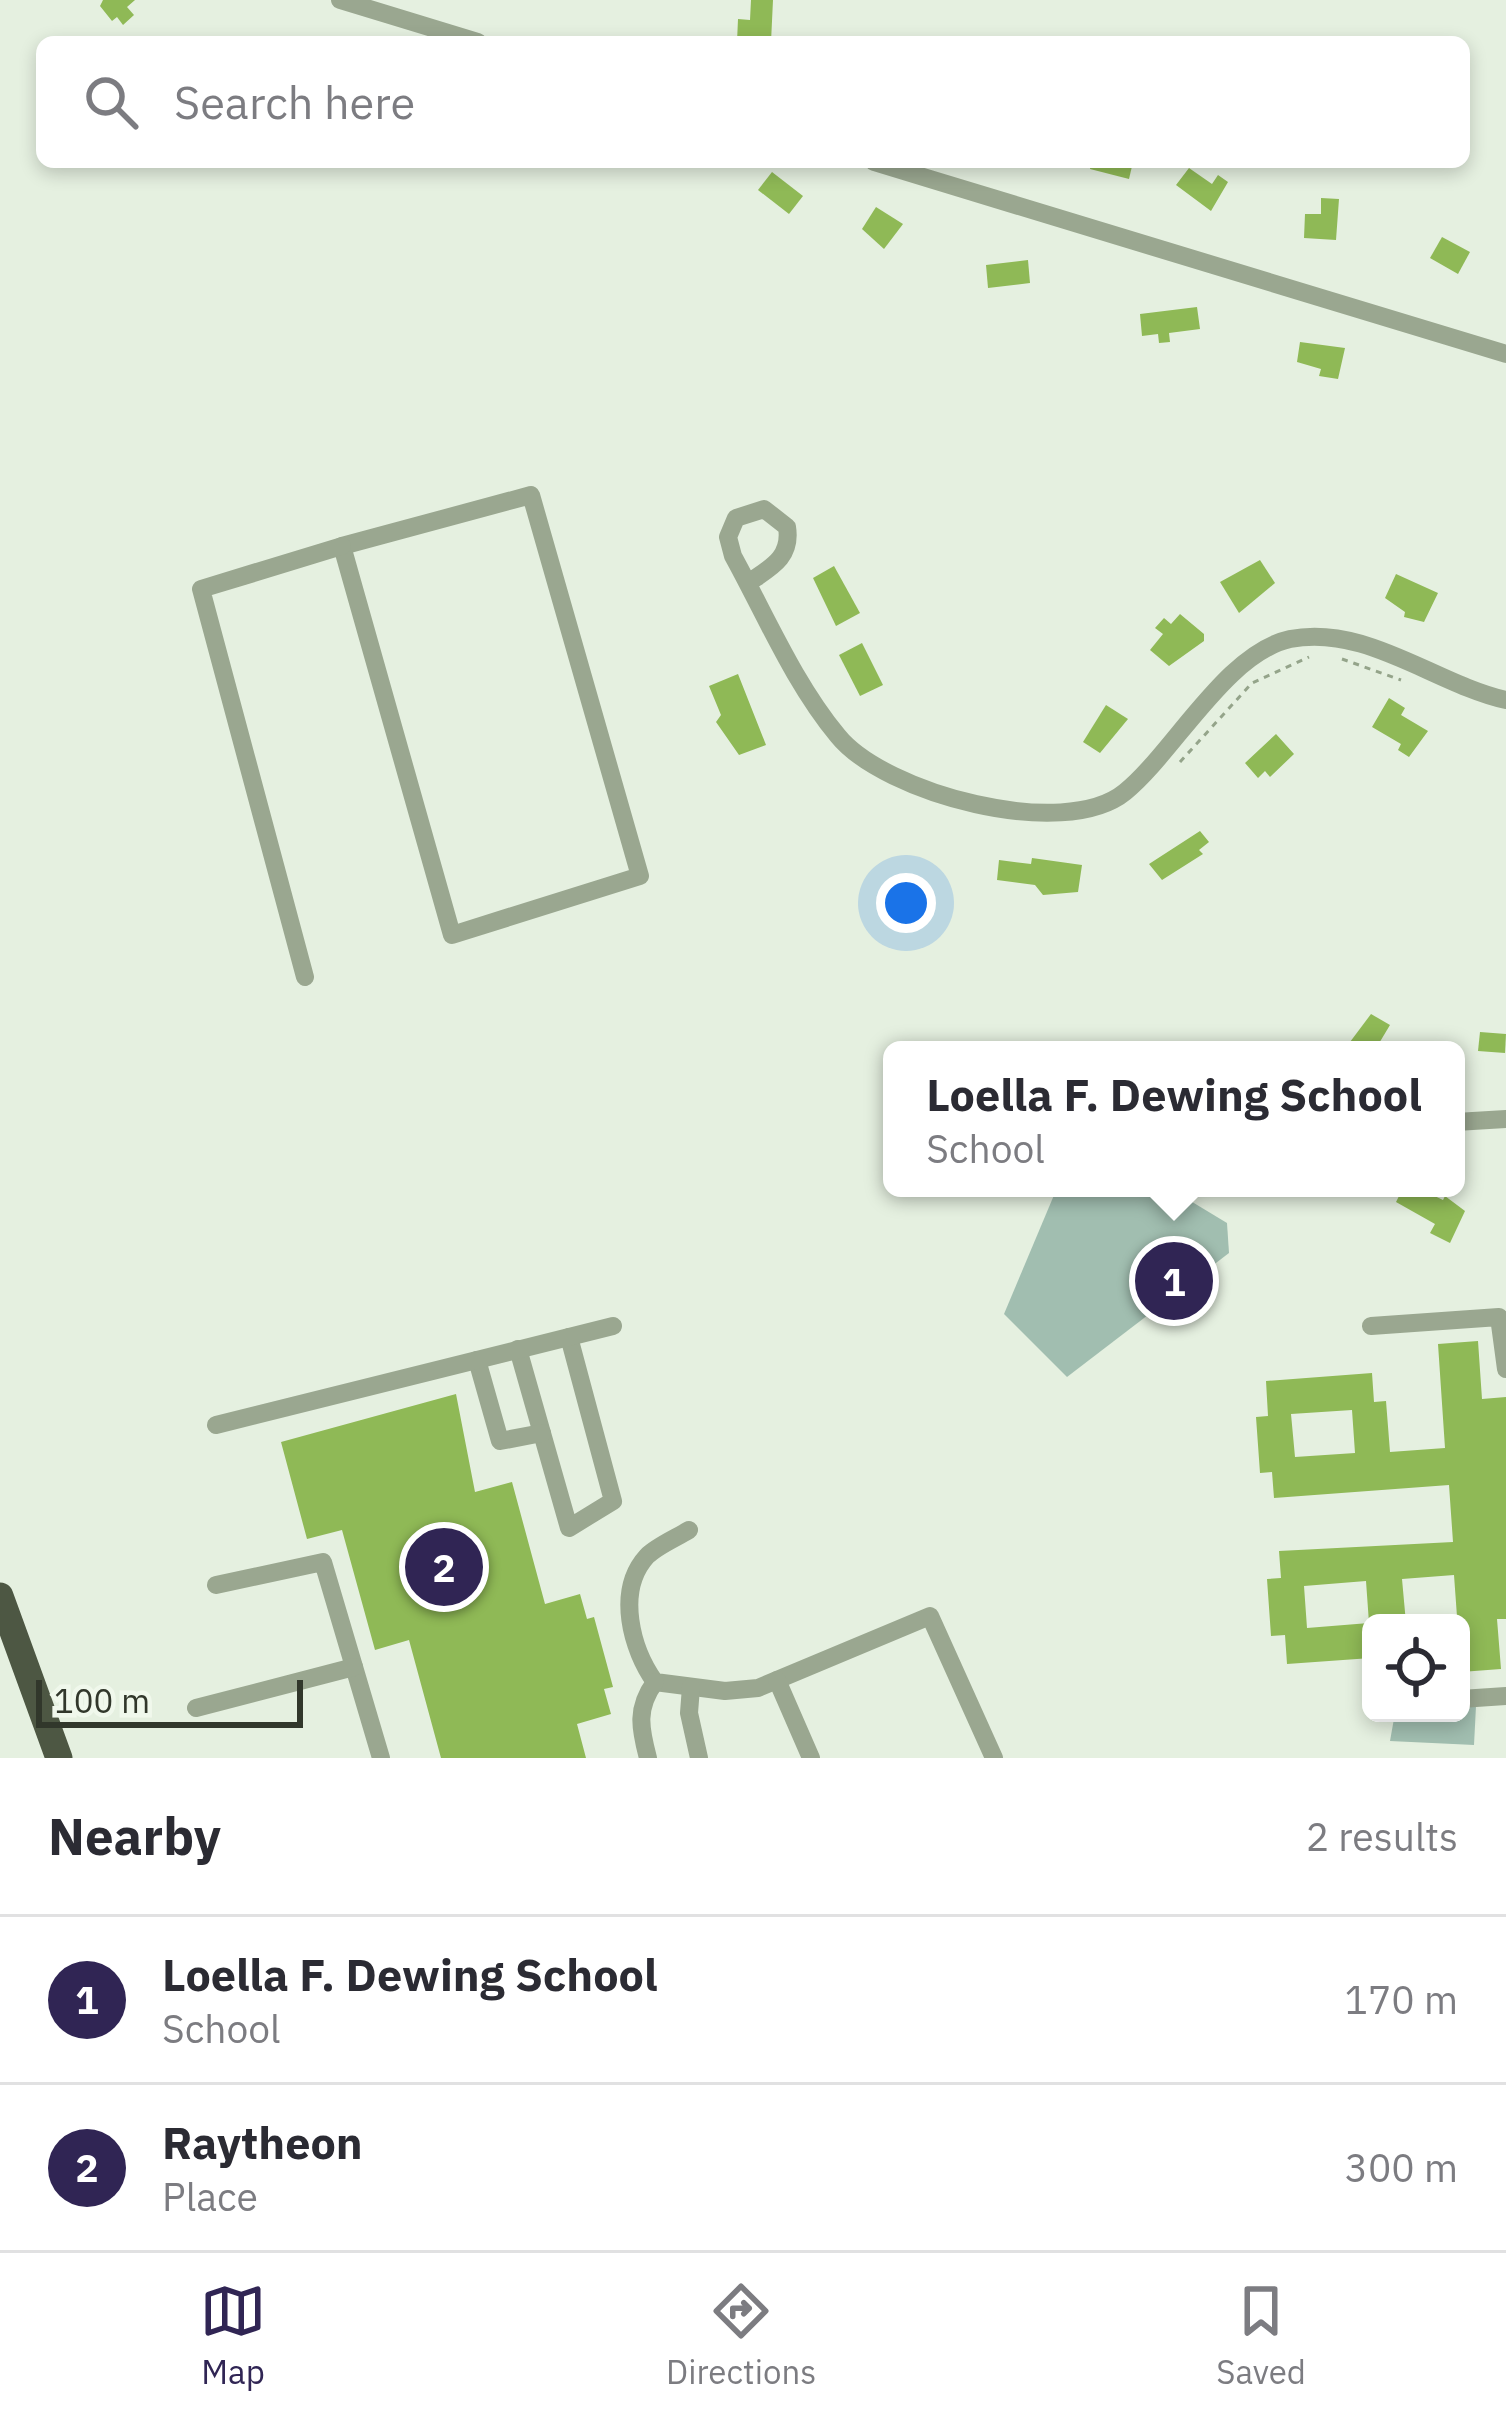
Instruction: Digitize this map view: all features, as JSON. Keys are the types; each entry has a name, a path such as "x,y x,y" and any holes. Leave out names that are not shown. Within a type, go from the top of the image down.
{"highway":[{"path":"0,1595 59,1758"}],"street":[{"path":"340,0 458,36"},
{"path":"894,168 1506,354"},
{"path":"305,976 200,590 342,546 531,495 640,876 452,935 342,546"},
{"path":"748,583 810,696 841,741 913,782 1024,814 1079,812 1122,795 1222,686 1277,642 1324,638 1356,643 1506,700"},
{"path":"1465,1121 1506,1119"},
{"path":"1371,1326 1499,1317 1506,1369"},
{"path":"216,1425 614,1326"},
{"path":"518,1349 568,1528 613,1501 569,1336"},
{"path":"477,1360 500,1441 542,1433"},
{"path":"689,1530 646,1557 629,1599 636,1656 655,1682 725,1691 777,1680 930,1616 994,1758"},
{"path":"216,1585 322,1562 380,1758"},
{"path":"196,1708 354,1666"},
{"path":"777,1680 811,1758"},
{"path":"648,1758 639,1725 643,1698 655,1682"},
{"path":"691,1687 689,1713 700,1758"},
{"path":"1470,1698 1506,1696"}],"path":[{"path":"1328,655 1403,680"},
{"path":"1180,763 1252,683 1313,656"}],"green space":[{"path":"1053,1197 1184,1197 1227,1223 1229,1253 1067,1377 1004,1314"},
{"path":"1470,1706 1476,1706 1474,1745 1390,1741 1393,1722 1470,1722"}],"building":[{"path":"103,0 135,0 127,7 134,15 123,25 117,17 112,21 100,6"},
{"path":"751,0 773,0 771,36 737,36 738,19 750,20"},
{"path":"1090,168 1132,168 1129,179"},
{"path":"1189,168 1212,184 1218,175 1228,182 1211,211 1176,185"},
{"path":"772,172 803,196 789,214 758,190"},
{"path":"1321,198 1339,199 1336,240 1304,238 1305,214 1321,214"},
{"path":"876,207 903,224 884,249 862,229"},
{"path":"1442,237 1470,252 1458,274 1430,258"},
{"path":"1028,260 1030,283 988,288 986,265"},
{"path":"1197,307 1200,329 1169,333 1170,342 1159,343 1158,334 1142,336 1140,314"},
{"path":"1300,342 1345,348 1338,379 1319,376 1321,369 1297,362"},
{"path":"1260,560 1275,583 1239,613 1220,582"},
{"path":"834,566 860,613 836,626 813,578"},
{"path":"1396,574 1438,593 1424,622 1404,617 1405,612 1385,598"},
{"path":"1180,614 1204,634 1204,641 1169,666 1150,650 1163,634 1155,628 1164,618 1171,624"},
{"path":"862,643 883,685 860,696 839,655"},
{"path":"738,674 766,745 739,755 716,722 721,715 709,686"},
{"path":"1389,698 1405,708 1401,715 1428,731 1409,757 1398,750 1401,744 1372,727"},
{"path":"1106,705 1128,719 1100,753 1083,742"},
{"path":"1276,734 1294,754 1270,777 1265,771 1258,778 1245,763"},
{"path":"1200,831 1209,842 1199,850 1203,854 1162,880 1149,864"},
{"path":"1032,858 1082,865 1078,892 1043,895 1035,885 997,880 999,860 1031,864"},
{"path":"1371,1014 1390,1025 1380,1041 1351,1041"},
{"path":"1480,1032 1506,1034 1505,1053 1478,1051"},
{"path":"1398,1197 1446,1197 1465,1211 1450,1243 1430,1233 1435,1224 1396,1202"},
{"path":"1478,1341 1482,1399 1506,1397 1506,1619 1497,1619 1501,1669 1470,1671 1470,1614 1457,1614 1454,1575 1402,1579 1405,1614 1368,1614 1366,1581 1304,1586 1307,1628 1362,1624 1362,1659 1287,1664 1285,1635 1271,1636 1267,1579 1281,1578 1279,1551 1453,1542 1449,1485 1274,1498 1272,1472 1260,1473 1256,1417 1268,1416 1266,1381 1372,1373 1374,1402 1386,1401 1390,1452 1445,1448 1438,1344","holes":["1352,1410 1355,1453 1295,1457 1291,1414"]},
{"path":"456,1394 475,1492 512,1482 545,1604 580,1594 587,1619 594,1617 613,1687 604,1689 611,1714 577,1724 586,1758 441,1758 409,1640 375,1650 342,1530 307,1539 281,1442"}],"place":[{"name":"Loella F. Dewing School","path":"1174,1281"},
{"name":"Raytheon","path":"444,1567"}]}
